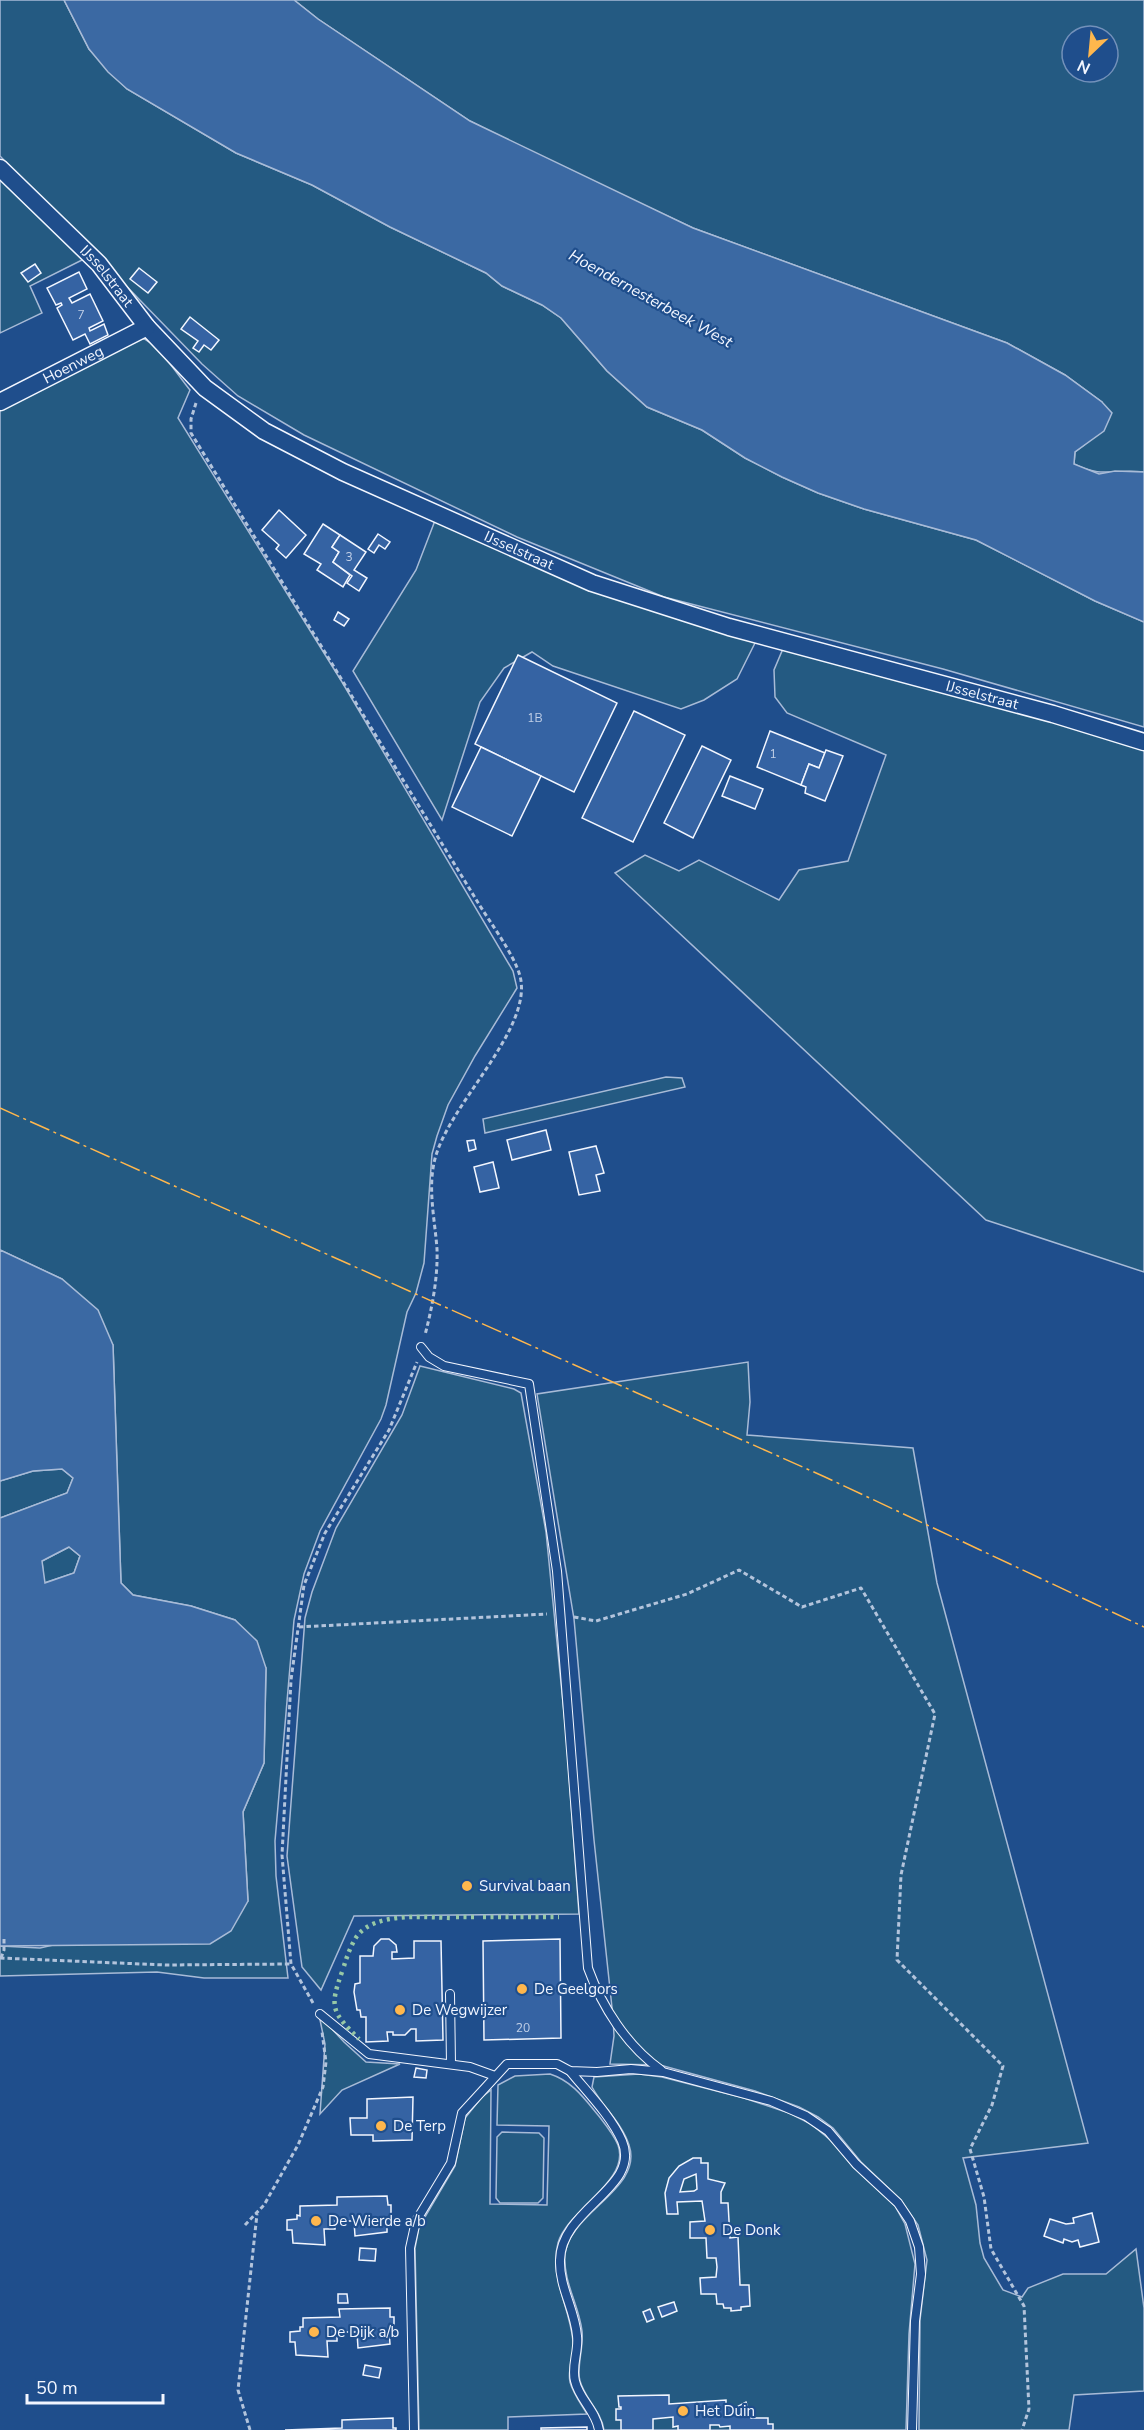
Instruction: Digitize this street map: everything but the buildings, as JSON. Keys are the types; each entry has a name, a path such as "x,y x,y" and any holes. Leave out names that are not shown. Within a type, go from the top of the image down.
{"street":[{"name":"IJsselstraat","path":"0,168 99,264 147,327 205,388 264,431 343,472 592,583 729,627 1053,714 1144,742"},
{"name":"Hoenweg","path":"0,402 147,327"}],"lane":[{"path":"421,1347 429,1357 444,1366 529,1384 554,1549 561,1615 588,1968 594,1985 626,2037 644,2057 663,2072"},
{"path":"450,1994 451,2064"},
{"path":"320,2014 369,2054 470,2067 495,2076"},
{"path":"414,2430 411,2235 416,2221 451,2163 462,2113 507,2064 557,2064 570,2071 617,2132 625,2150 623,2165 616,2180 570,2227 560,2260 561,2278 577,2333 578,2346 574,2380 595,2417 599,2430"},
{"path":"570,2071 597,2072 631,2069 663,2072 757,2096 806,2116 828,2131 856,2164 893,2198 903,2209 915,2234 921,2264 915,2321 912,2430"}],"path":[{"path":"205,388 194,406 191,433 516,965 520,978 521,999 513,1023 449,1127 435,1160 432,1189 437,1267 421,1347 389,1430 325,1533 304,1585 291,1680 282,1855 291,1964 320,2014 326,2062 323,2087 298,2145 264,2205 246,2225"},
{"path":"298,1627 541,1614 596,1621 687,1594 740,1570 802,1606 861,1588 935,1714 902,1875 897,1960 1002,2066 992,2105 970,2149 984,2197 991,2249 1024,2306 1029,2409 1022,2430"},
{"path":"4,1937 4,1950 1,1958 165,1965 291,1964"},
{"path":"250,2430 238,2390 257,2212"}],"shaded area":[{"path":"0,0 64,0 89,49 127,89 236,153 312,185 390,227 486,273 502,286 542,305 561,318 607,371 647,407 702,430 745,458 818,493 864,509 976,540 1095,601 1144,622 1144,727 943,669 664,597 517,537 304,435 238,396 202,364 0,156"},
{"path":"294,0 1144,0 1144,472 1101,472 1074,464 1075,452 1084,445 1102,402 1065,375 1007,343 693,228 470,121 318,19"},
{"path":"0,172 88,257 30,286 42,313 0,333"},
{"path":"141,338 147,340 160,352 190,390 178,418 342,682 513,971 517,988 448,1105 432,1154 424,1263 416,1293 407,1312 386,1405 381,1419 320,1531 304,1574 294,1620 275,1841 276,1876 288,1978 204,1978 157,1972 0,1976 0,1946 40,1948 248,1901 243,1812 264,1763 266,1668 235,1620 191,1606 133,1595 121,1583 113,1345 62,1279 0,1250 0,406"},
{"path":"436,518 758,637 737,679 704,700 681,709 553,666 532,652 504,668 480,702 442,820 353,671 416,570"},
{"path":"785,644 1144,741 1144,1272 986,1220 615,873 645,855 679,871 699,860 779,900 799,870 848,861 886,755 787,713 775,697 774,670"},
{"path":"666,1077 682,1078 685,1087 485,1133 483,1119"},
{"path":"748,1362 750,1402 747,1435 913,1448 937,1583 1088,2143 963,2158 976,2205 984,2258 1003,2290 1022,2297 1028,2288 1063,2274 1106,2274 1136,2249 1144,2308 1144,2391 1074,2395 1069,2430 919,2430 920,2320 927,2260 918,2225 901,2200 861,2162 833,2128 799,2107 755,2091 660,2065 610,2064 614,2036 613,2017 574,1619 537,1394"},
{"path":"420,1366 514,1389 521,1393 546,1532 566,1733 579,1914 354,1916 321,1990 302,1967 287,1856 305,1618 312,1592 336,1528 402,1415"},
{"path":"62,1469 73,1478 67,1493 0,1518 0,1481 33,1471"},
{"path":"69,1547 80,1556 74,1573 44,1583 42,1561"},
{"path":"319,2015 366,2062 400,2064 342,2090 320,2114 325,2044"},
{"path":"550,2074 565,2081 588,2102 614,2137 620,2158 616,2171 607,2183 573,2218 564,2231 558,2243 556,2256 558,2280 573,2341 570,2382 587,2414 508,2417 508,2430 419,2430 415,2248 419,2227 455,2166 465,2118 482,2097 491,2090 490,2204 547,2205 549,2126 497,2125 498,2085 515,2076"},
{"path":"639,2074 662,2077 744,2098 789,2113 811,2124 834,2143 853,2167 895,2206 905,2224 915,2264 909,2334 906,2430 604,2430 600,2417 585,2394 580,2381 582,2331 566,2275 565,2255 570,2240 579,2226 616,2188 626,2175 631,2161 626,2137 592,2087 594,2077"},
{"path":"502,2132 539,2133 544,2138 543,2198 538,2203 500,2203 496,2198 497,2137"}],"water":[{"name":"Hoendernesterbeek West","path":"64,0 294,0 318,19 470,121 693,228 1007,343 1065,375 1102,402 1112,413 1104,431 1075,452 1074,464 1099,474 1115,471 1144,472 1144,622 1095,601 976,540 864,509 818,493 745,458 702,430 647,407 607,371 561,318 542,305 502,286 486,273 390,227 312,185 236,153 127,89 108,72 89,49"},
{"path":"0,1250 62,1279 98,1310 113,1345 121,1583 133,1595 191,1606 235,1620 257,1641 266,1668 264,1763 243,1812 248,1901 231,1931 210,1944 0,1946 0,1518 67,1493 73,1478 62,1469 33,1471 0,1481","holes":["69,1547 80,1556 74,1573 45,1583 42,1561"]}],"hedge":[{"path":"456,1917 478,1917"},
{"path":"483,1917 559,1917"},
{"path":"344,1966 357,1936 365,1928 375,1923 401,1918 451,1918"},
{"path":"342,1972 335,1994 336,2009 343,2022 359,2039"}],"power":[{"path":"0,1108 825,1477 1144,1627"}],"place":[{"name":"Survival baan","path":"467,1886"},
{"name":"De Geelgors","path":"522,1989"},
{"name":"De Wegwijzer","path":"400,2010"},
{"name":"De Terp","path":"381,2126"},
{"name":"De Wierde a/b","path":"316,2221"},
{"name":"De Donk","path":"710,2230"},
{"name":"De Dijk a/b","path":"314,2332"},
{"name":"Het Duin","path":"683,2411"}]}
